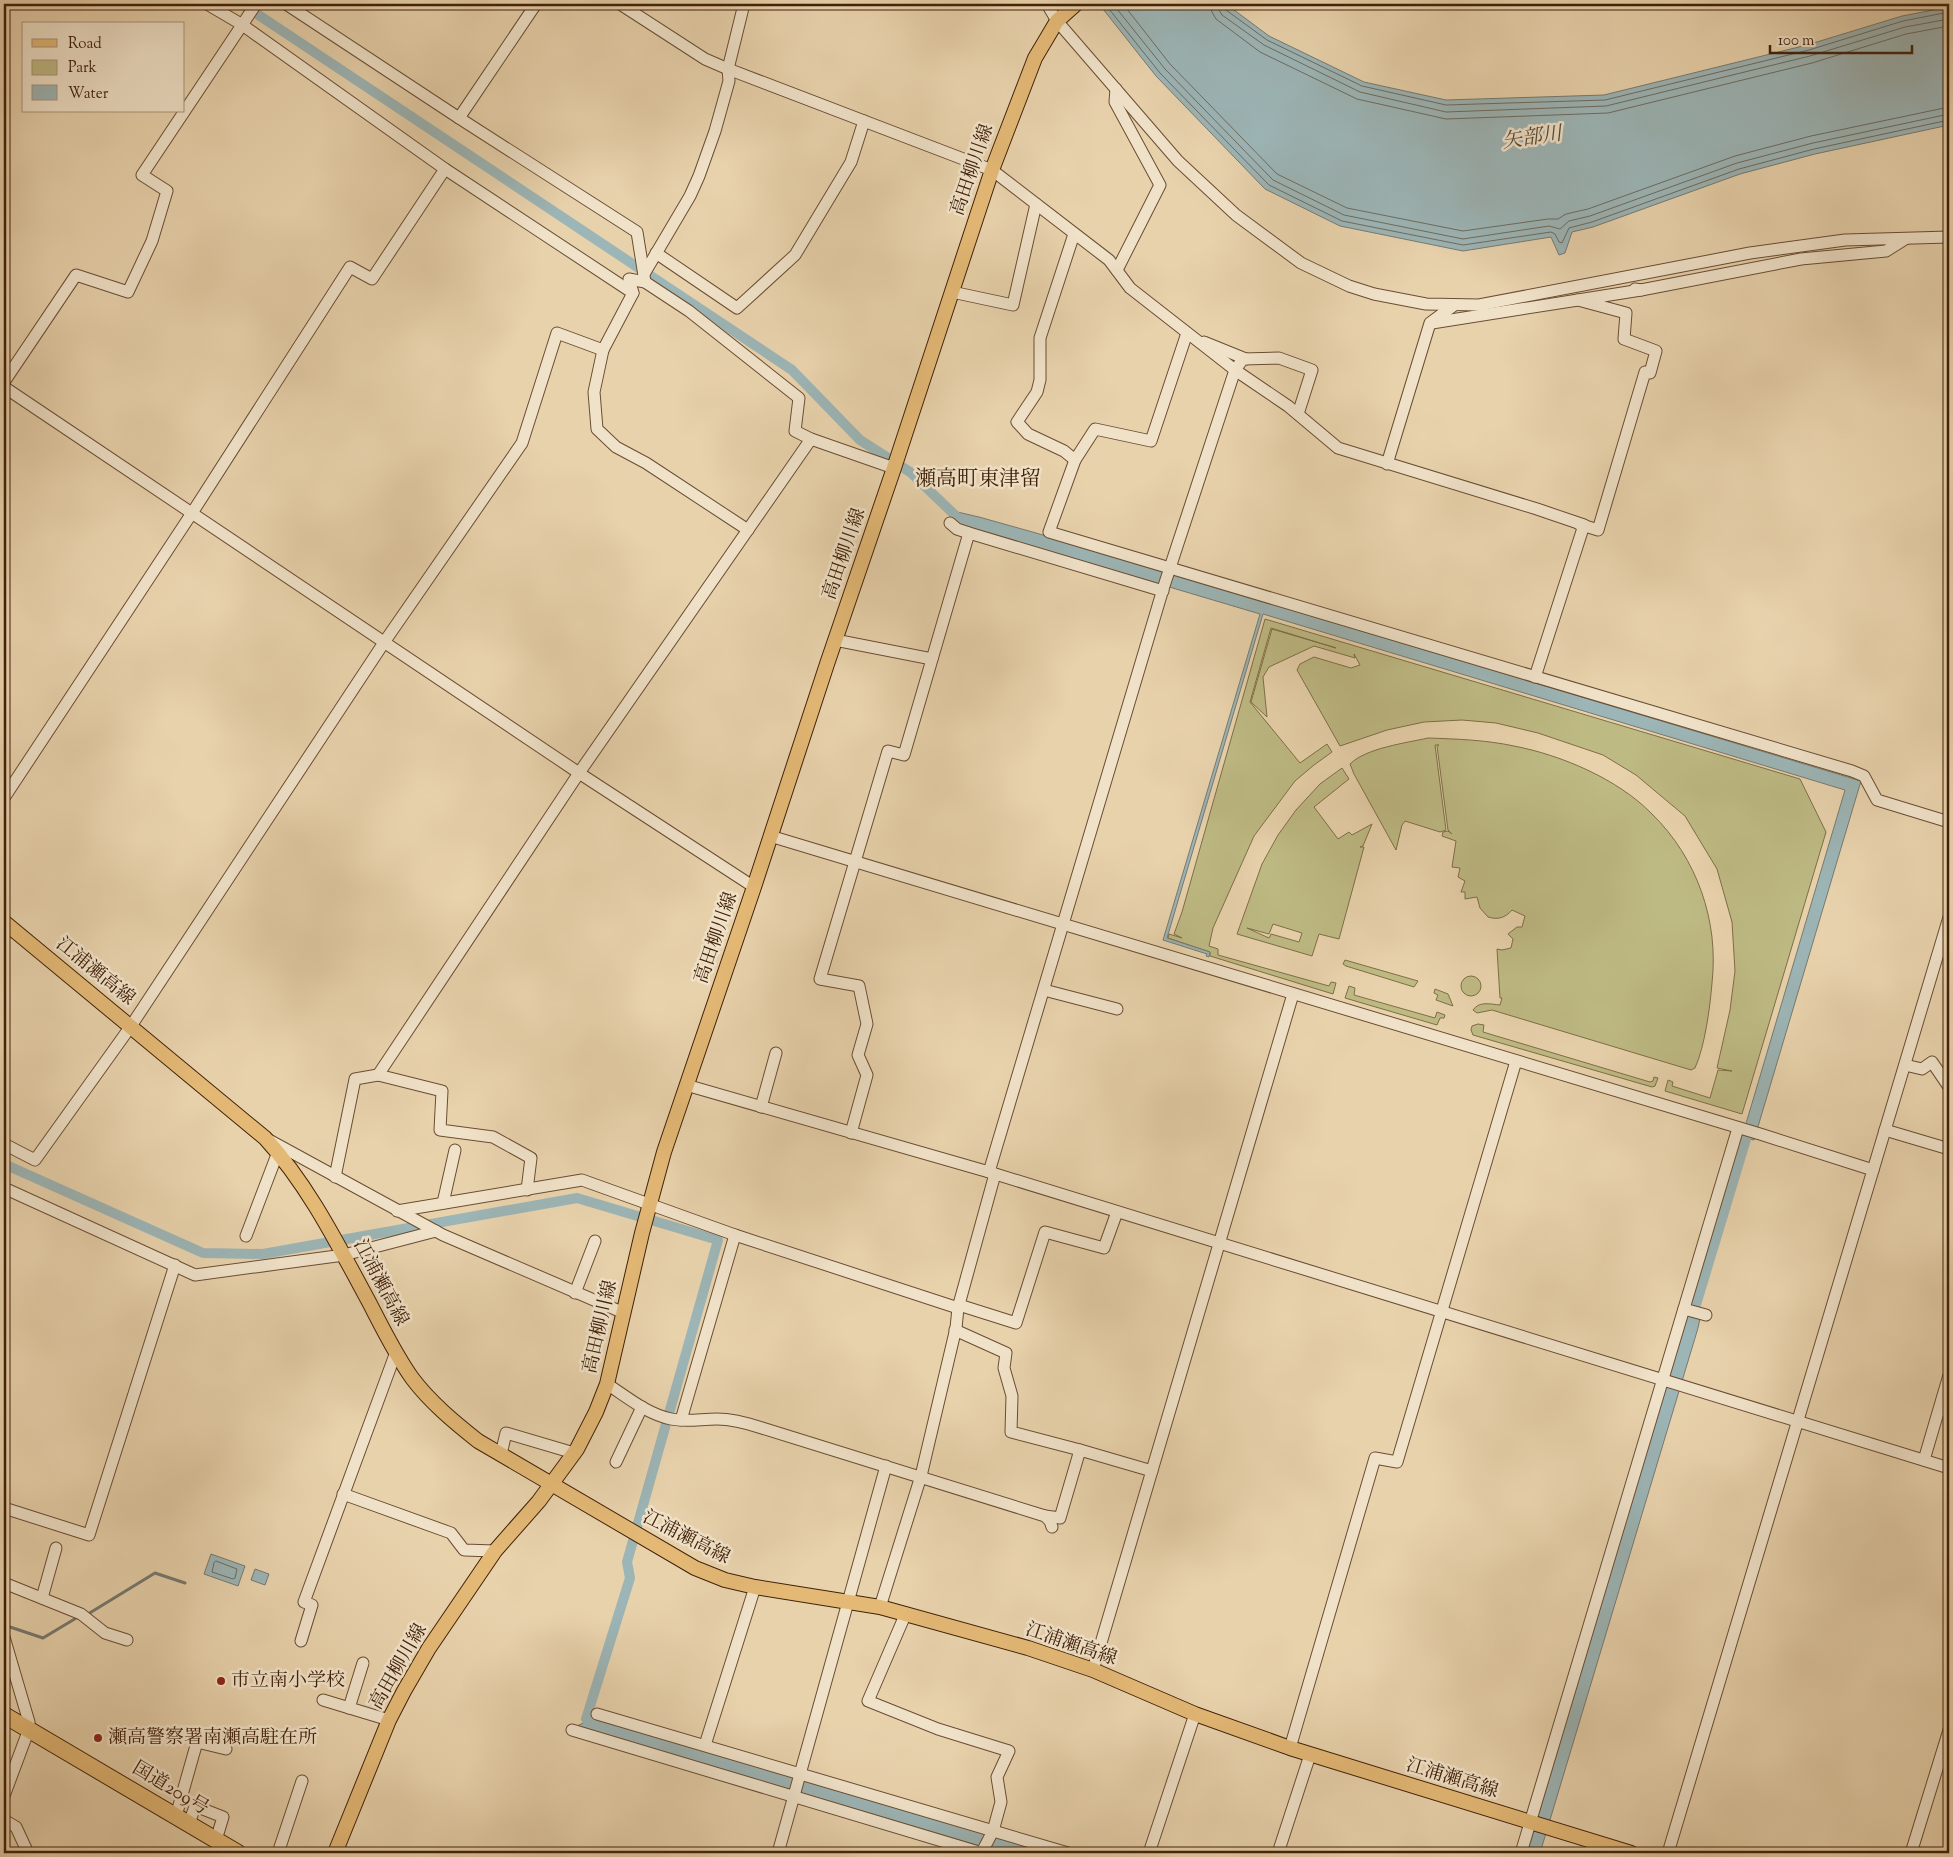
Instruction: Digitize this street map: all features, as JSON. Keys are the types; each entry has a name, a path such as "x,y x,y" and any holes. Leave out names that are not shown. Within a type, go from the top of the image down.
{"highway":[{"name":"国道209号","path":"4,1714 238,1853"}],"main road":[{"name":"高田柳川線","path":"335,1853 389,1720 429,1648 495,1551 552,1485 574,1453 596,1412 607,1384 642,1233 664,1152 992,170 1035,58 1059,19 1076,4"},
{"name":"江浦瀬高線","path":"4,922 265,1138 278,1152 300,1181 326,1222 396,1352 412,1377 435,1404 478,1440 652,1544 695,1568 725,1580 755,1587 880,1606 1028,1648 1093,1670 1195,1714 1310,1755 1631,1853"}],"street":[{"path":"207,4 241,24 445,169 633,293"},
{"path":"185,109 256,4"},
{"path":"286,4 637,232 645,278"},
{"path":"459,118 536,4"},
{"path":"620,4 706,59 728,69 992,170 1109,260 1127,285 1235,370 1262,387 1298,414 1338,448 1538,509 1598,530 1645,372 1650,373 1656,351 1624,339 1626,313 1578,300"},
{"path":"645,278 656,253 690,196 699,176 715,131 729,81 728,69 744,4"},
{"path":"1046,4 1116,90 1196,180 1236,215 1301,264 1349,286 1374,294 1400,300 1453,306 1479,305 1759,252 1846,240 1949,236"},
{"path":"1116,90 1115,102 1160,185 1117,270"},
{"path":"4,382 76,275 128,292 152,241 167,191 142,175 183,112"},
{"path":"656,253 737,308 795,255 851,162 864,121"},
{"path":"4,798 192,513 350,266 372,279 445,169"},
{"path":"952,292 1013,305 1036,204"},
{"path":"1074,234 1040,338 1040,380 1038,392 1017,422 1028,434 1064,451 1076,460"},
{"path":"1430,323 1641,290 1801,259 1886,251 1906,238"},
{"path":"748,530 646,463 616,447 597,429 594,392 603,350 633,293 629,279 645,278 799,398 795,431 811,439 894,468"},
{"path":"1594,283 1641,290"},
{"path":"1387,464 1430,323 1453,306"},
{"path":"4,1144 35,1160 131,1026 385,641 522,443 557,333 603,350"},
{"path":"1190,335 1152,441 1095,429 1076,460 1049,532 1852,771 1864,776 1877,800 1949,822"},
{"path":"1190,335 1246,359 1279,358 1312,370 1298,414"},
{"path":"880,1606 921,1476 956,1329 959,1306 992,1173 1063,924 1170,568 1235,370 1243,359 1246,359"},
{"path":"4,388 385,641 579,773 754,887"},
{"path":"378,1075 579,773 811,439"},
{"path":"950,523 957,529 969,533 1163,590"},
{"path":"1535,678 1584,526 1579,524"},
{"path":"851,1133 867,1075 858,1055 867,1024 859,986 820,979 888,751 904,755 969,533"},
{"path":"835,640 932,659"},
{"path":"770,836 1740,1128 1873,1170"},
{"path":"1668,1853 1949,917"},
{"path":"1044,990 1117,1009"},
{"path":"1093,1670 1293,994"},
{"path":"760,1107 776,1054"},
{"path":"1290,1748 1374,1458 1397,1462 1516,1062"},
{"path":"1905,1065 1922,1069 1932,1062 1949,1086"},
{"path":"335,1176 355,1079 378,1075 442,1091 440,1130 493,1138 531,1158 527,1190"},
{"path":"686,1085 992,1173 1799,1420 1949,1468"},
{"path":"1522,1853 1665,1380 1695,1312 1740,1128"},
{"path":"1885,1130 1949,1149"},
{"path":"265,1138 440,1233 624,1313"},
{"path":"443,1204 455,1150"},
{"path":"246,1236 278,1152"},
{"path":"401,1213 582,1180 735,1234 1016,1323 1045,1232 1104,1248 1116,1212"},
{"path":"4,1188 195,1275 342,1252 440,1233"},
{"path":"684,1420 735,1234"},
{"path":"575,1293 595,1241"},
{"path":"4,1508 89,1535 175,1265"},
{"path":"956,1329 1006,1353 1004,1368 1012,1396 1011,1432 1152,1471"},
{"path":"301,1641 312,1605 304,1602 396,1352"},
{"path":"1924,1460 1949,1375"},
{"path":"607,1384 646,1410 684,1420 736,1420 1045,1516 1060,1518 1080,1450"},
{"path":"616,1462 646,1410"},
{"path":"501,1454 506,1433 574,1453"},
{"path":"778,1853 886,1466"},
{"path":"343,1494 451,1533 464,1550 495,1551"},
{"path":"1045,1516 1052,1527"},
{"path":"42,1598 56,1548"},
{"path":"4,1583 81,1614 106,1633 127,1640"},
{"path":"705,1745 755,1587"},
{"path":"572,1730 983,1853 993,1831 1000,1802 997,1777 1009,1752 938,1729 868,1701 906,1613"},
{"path":"4,1637 29,1722 29,1730 4,1796"},
{"path":"349,1708 363,1663"},
{"path":"323,1700 389,1720"},
{"path":"597,1714 1068,1853"},
{"path":"1149,1853 1195,1714"},
{"path":"1912,1853 1949,1730"},
{"path":"182,1820 197,1742 226,1749"},
{"path":"1278,1853 1310,1755"},
{"path":"278,1853 302,1781"},
{"path":"182,1820 195,1806 223,1818 216,1840"},
{"path":"4,1820 16,1827 28,1853"}],"green space":[{"path":"1265,619 1800,779 1826,832 1742,1114 1665,1091 1668,1080 1673,1082 1672,1086 1710,1098 1718,1070 1732,1071 1717,1068 1730,1010 1735,971 1732,922 1717,869 1685,816 1636,775 1603,755 1538,733 1496,723 1462,720 1424,722 1387,730 1340,746 1297,670 1300,664 1314,657 1351,668 1360,665 1354,654 1355,658 1314,646 1269,667 1263,677 1267,717 1251,702 1272,629 1336,648 1271,628 1250,702 1300,763 1327,744 1332,752 1295,781 1254,836 1213,928 1209,946 1218,949 1218,955 1329,986 1331,982 1336,983 1333,994 1210,956 1210,952 1168,938 1169,934 1182,938 1174,934 1182,912"},
{"path":"1428,738 1503,744 1532,750 1569,762 1606,779 1623,790 1638,801 1668,831 1693,870 1702,892 1712,937 1713,960 1710,1003 1704,1038 1695,1068 1691,1070 1492,1010 1477,1013 1473,1010 1482,1004 1500,1005 1502,998 1500,998 1497,949 1511,948 1513,939 1508,934 1517,927 1522,927 1525,916 1512,910 1501,918 1488,917 1480,908 1477,897 1465,899 1465,892 1461,892 1465,881 1458,877 1460,868 1452,867 1456,841 1442,836 1443,832 1448,831 1452,834 1448,830 1437,746 1439,745 1435,745 1446,830 1440,832 1405,821 1402,825 1396,850 1350,764 1357,758 1376,750"},
{"path":"1342,768 1349,779 1314,807 1338,839 1349,832 1352,835 1372,824 1363,846 1360,847 1364,847 1339,939 1319,934 1312,956 1237,934 1262,864 1278,835 1296,810 1320,784","holes":["1273,924 1302,933 1299,942 1271,934 1269,938 1247,928 1269,934"]},
{"path":"1345,960 1418,981 1414,987 1346,966 1343,964"},
{"path":"1471,976 1478,979 1481,986 1478,993 1471,996 1464,993 1461,986 1464,979"},
{"path":"1349,986 1355,988 1354,995 1435,1018 1437,1012 1445,1015 1444,1018 1440,1018 1437,1025 1345,998"},
{"path":"1435,989 1448,994 1453,1006 1436,1000 1438,995 1434,993"},
{"path":"1484,1025 1483,1032 1650,1082 1653,1081 1654,1077 1658,1078 1655,1086 1652,1087 1473,1035 1472,1026"}],"water":[{"name":"矢部川","path":"1099,4 1226,4 1269,36 1364,82 1446,100 1604,95 1807,45 1902,16 1949,7 1949,125 1815,154 1740,174 1593,227 1572,232 1565,253 1559,255 1551,237 1463,251 1340,226 1265,189 1156,76"},
{"path":"953,511 1036,533 1861,781 1754,1140 1742,1137 1845,790 1263,614 1167,938 1210,952 1209,957 1206,956 1207,954 1163,940 1260,614 961,525 949,515"},
{"path":"1692,1307 1702,1309 1698,1328 1540,1853 1527,1853 1685,1322"},
{"path":"211,1554 245,1566 238,1586 204,1574"},
{"path":"255,1569 269,1574 265,1585 251,1580"},
{"path":"595,1717 1050,1853 1003,1853 577,1726"}],"waterway":[{"path":"242,4 792,370 860,440 910,472 958,518 963,520"},
{"path":"1692,1318 1750,1126"},
{"path":"4,1164 203,1253 263,1254 577,1198 718,1240 627,1562 630,1578 586,1719 600,1723"},
{"path":"88,1614 155,1573 185,1583"},
{"path":"10,1627 43,1638 78,1617"}],"place":[{"name":"市立南小学校","path":"221,1681"},
{"name":"瀬高警察署南瀬高駐在所","path":"98,1738"}],"district":[{"name":"瀬高町東津留","path":"978,480"}]}
